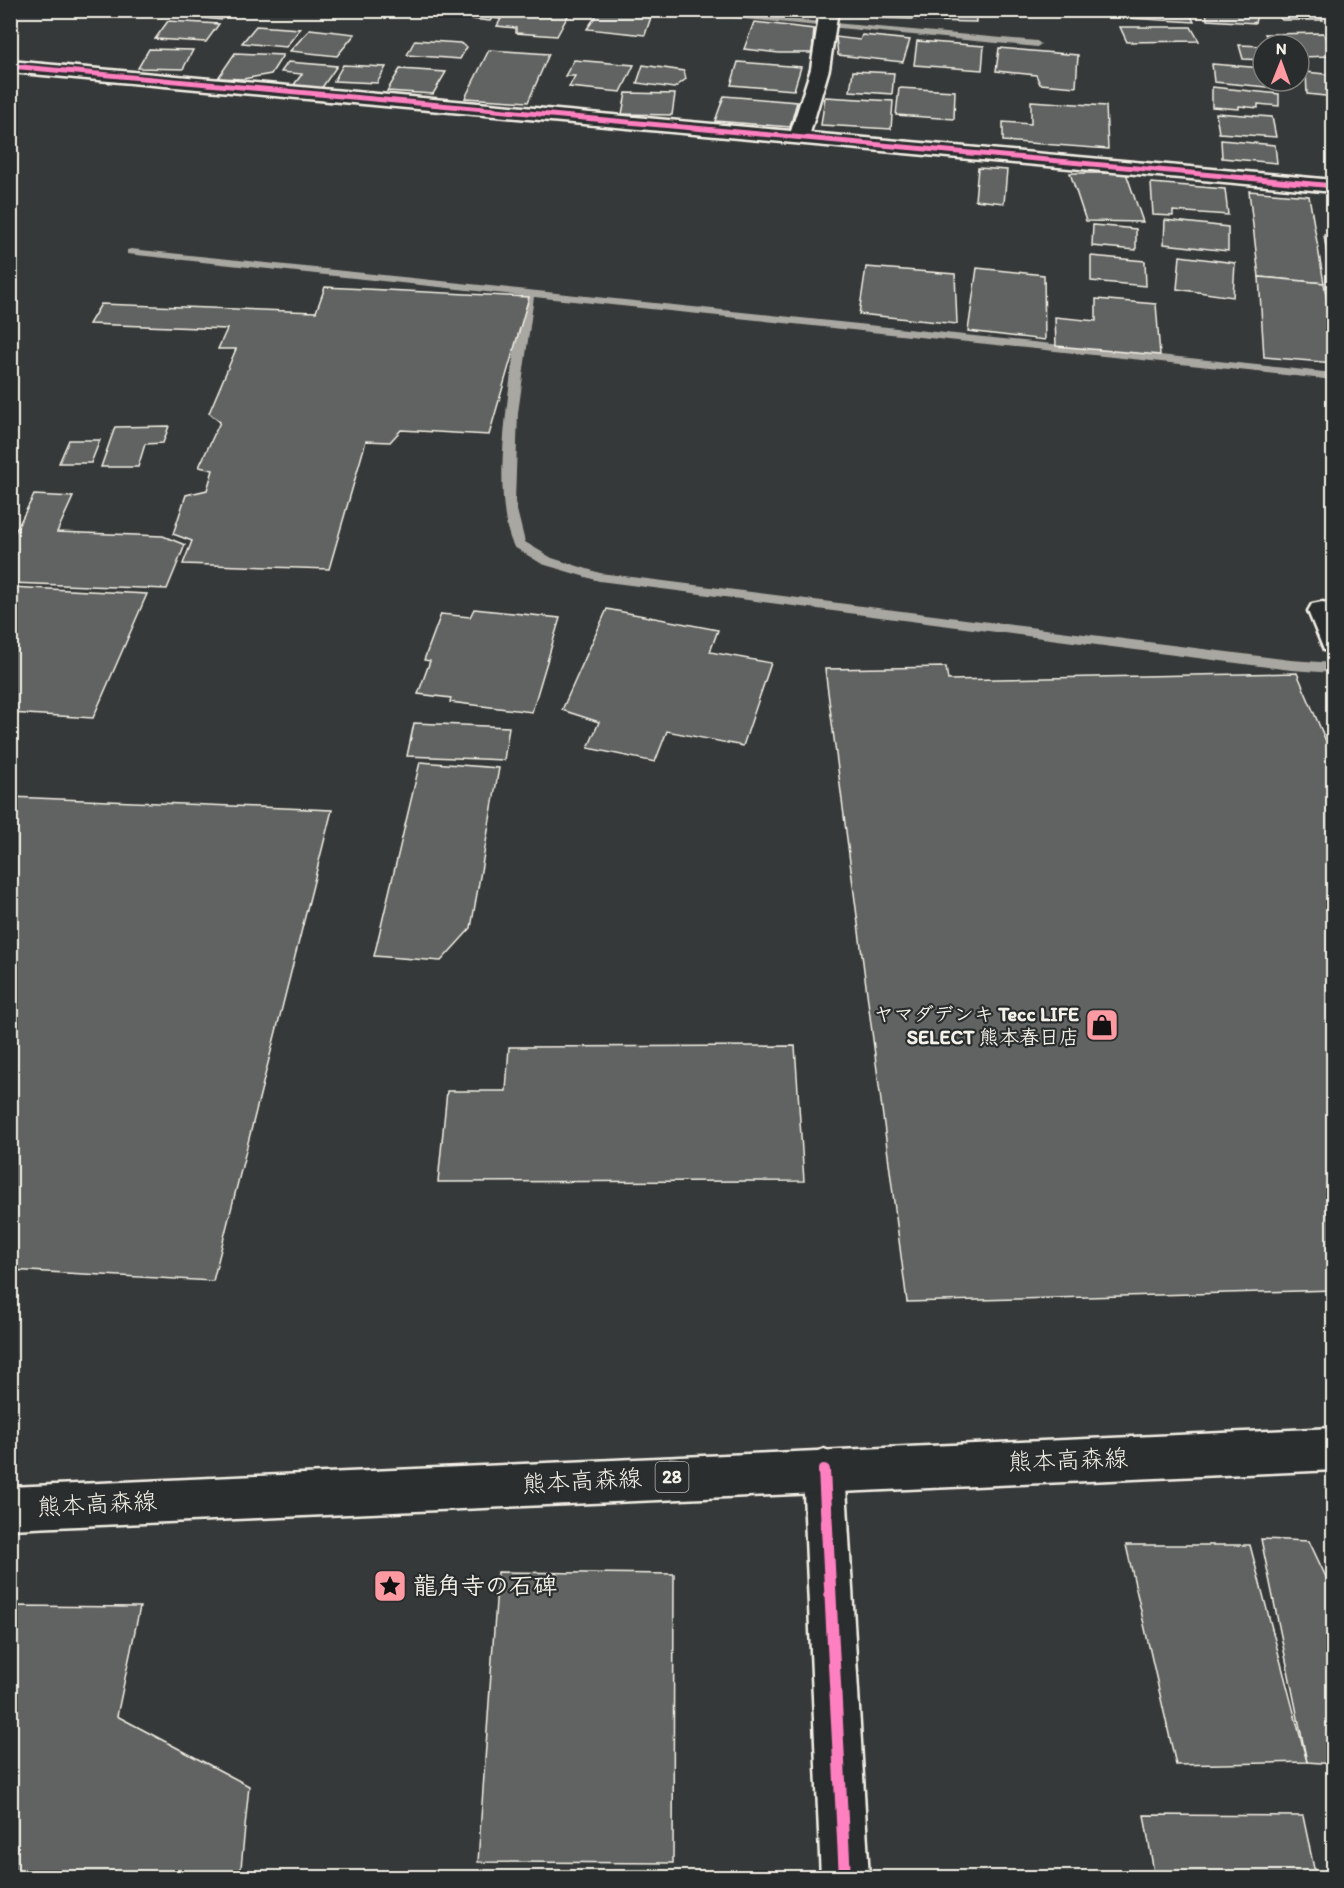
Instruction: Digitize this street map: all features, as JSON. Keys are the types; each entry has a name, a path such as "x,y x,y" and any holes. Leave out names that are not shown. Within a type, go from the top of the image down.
{"street":[{"path":"799,138 820,69 829,10"},
{"path":"10,66 1334,186"},
{"path":"1322,611 1334,643"},
{"name":"熊本高森線","path":"10,1508 1334,1449"},
{"path":"824,1470 845,1878"}],"building":[{"path":"179,10 230,10 221,20 175,15"},
{"path":"405,10 453,10 448,11 445,16 404,13"},
{"path":"456,10 505,10 500,19 492,18 490,21 451,17"},
{"path":"506,10 571,10 557,36 516,33 516,28 497,26"},
{"path":"600,10 651,17 645,35 587,29"},
{"path":"728,10 809,10 809,14 728,13"},
{"path":"877,10 915,10 915,19 877,18"},
{"path":"1063,10 1188,10 1194,22 1062,14"},
{"path":"1206,10 1258,10 1255,23 1207,20"},
{"path":"1273,10 1316,10 1323,20 1282,20"},
{"path":"924,12 975,13 976,22 925,21"},
{"path":"168,21 219,24 206,42 155,39"},
{"path":"754,22 814,29 812,53 779,53 744,49"},
{"path":"256,26 300,29 286,47 242,43"},
{"path":"1120,27 1191,27 1199,41 1127,42"},
{"path":"310,29 355,34 337,56 290,51"},
{"path":"1311,33 1323,33 1334,48 1334,56 1311,57"},
{"path":"862,35 910,40 903,62 838,55 836,37 860,40"},
{"path":"415,40 460,43 467,47 460,59 407,55"},
{"path":"917,41 984,46 982,70 914,65"},
{"path":"1239,45 1251,46 1251,59 1243,59"},
{"path":"999,48 1078,55 1076,87 1040,84 1036,75 996,71"},
{"path":"149,49 193,50 183,69 138,68"},
{"path":"489,50 549,54 528,102 465,98"},
{"path":"235,53 283,55 271,74 243,79 218,78"},
{"path":"574,60 634,65 621,92 569,87 575,76 565,76"},
{"path":"288,62 337,66 321,89 293,86 302,74 281,72"},
{"path":"738,62 801,67 794,90 731,85"},
{"path":"1212,64 1251,67 1251,86 1214,82"},
{"path":"343,65 386,67 377,83 334,81"},
{"path":"643,65 684,71 686,79 674,88 637,83"},
{"path":"400,69 446,72 433,94 387,91"},
{"path":"853,71 894,73 892,94 850,91"},
{"path":"1311,73 1334,75 1334,97 1307,94 1311,93"},
{"path":"1212,87 1251,91 1251,93 1279,94 1279,106 1258,104 1258,108 1239,106 1239,109 1212,107"},
{"path":"899,88 955,91 954,119 896,115"},
{"path":"626,93 675,94 672,115 622,114"},
{"path":"724,96 797,102 790,127 715,121"},
{"path":"825,97 893,101 891,129 821,125"},
{"path":"1031,101 1106,106 1108,149 1003,141 1003,122 1031,124"},
{"path":"1216,113 1272,117 1276,137 1219,133"},
{"path":"1221,140 1275,145 1277,163 1222,158"},
{"path":"978,168 1007,170 1004,203 975,200"},
{"path":"1070,173 1126,173 1143,222 1086,221"},
{"path":"1151,183 1225,189 1228,215 1173,211 1173,216 1153,215"},
{"path":"1249,191 1309,196 1324,283 1259,277"},
{"path":"1165,220 1228,227 1228,251 1164,244"},
{"path":"1093,225 1136,229 1136,250 1092,246"},
{"path":"1324,235 1334,236 1334,269 1329,268"},
{"path":"1091,256 1145,261 1146,286 1091,281"},
{"path":"1180,256 1235,263 1233,297 1177,289"},
{"path":"866,267 955,274 957,324 859,314"},
{"path":"977,268 1044,275 1045,340 968,331"},
{"path":"1259,277 1324,283 1334,345 1334,363 1264,357"},
{"path":"325,287 529,297 489,435 401,430 390,442 366,441 329,569 183,564 192,541 173,534 186,495 207,490 213,470 199,467 220,422 209,413 236,349 218,349 227,329 89,324 101,304 316,312"},
{"path":"1096,299 1156,304 1160,355 1056,346 1055,317 1096,321"},
{"path":"169,426 163,443 145,444 138,467 101,467 115,427"},
{"path":"69,440 100,440 91,463 59,463"},
{"path":"34,495 73,497 57,532 163,536 185,545 167,589 10,583 10,542"},
{"path":"10,587 147,594 93,718 10,713"},
{"path":"474,609 560,618 532,712 450,702 451,698 418,694 430,661 424,660 441,614 470,617"},
{"path":"607,609 718,630 710,652 771,663 743,746 667,731 655,762 588,748 599,722 562,710"},
{"name":"ヤマダデンキ Tecc LIFE SELECT 熊本春日店","path":"946,667 948,680 1297,673 1334,760 1334,1290 907,1302 825,669"},
{"path":"414,723 509,727 504,760 407,756"},
{"path":"420,762 499,768 471,928 441,961 374,956"},
{"path":"10,797 332,810 213,1281 10,1270"},
{"path":"795,1046 804,1181 438,1182 447,1091 506,1091 509,1047"},
{"path":"1261,1539 1309,1541 1334,1594 1334,1764 1307,1762"},
{"path":"1126,1545 1250,1545 1307,1762 1176,1765"},
{"path":"498,1572 674,1574 673,1863 478,1862"},
{"path":"10,1606 140,1607 117,1716 249,1786 240,1878 10,1878"},
{"path":"1144,1815 1303,1816 1316,1878 1155,1878"}],"waterway":[{"path":"654,10 1037,44"},
{"path":"131,252 529,293"},
{"path":"529,293 1334,377"},
{"path":"529,293 512,413 509,502 519,544 547,561 599,577 1291,665 1334,668"}],"cycle path":[{"path":"10,66 1334,186"},
{"path":"824,1470 845,1878"}],"place":[{"name":"ヤマダデンキ Tecc LIFE SELECT 熊本春日店","path":"1102,1025"},
{"name":"龍角寺の石碑","path":"390,1586"}]}
